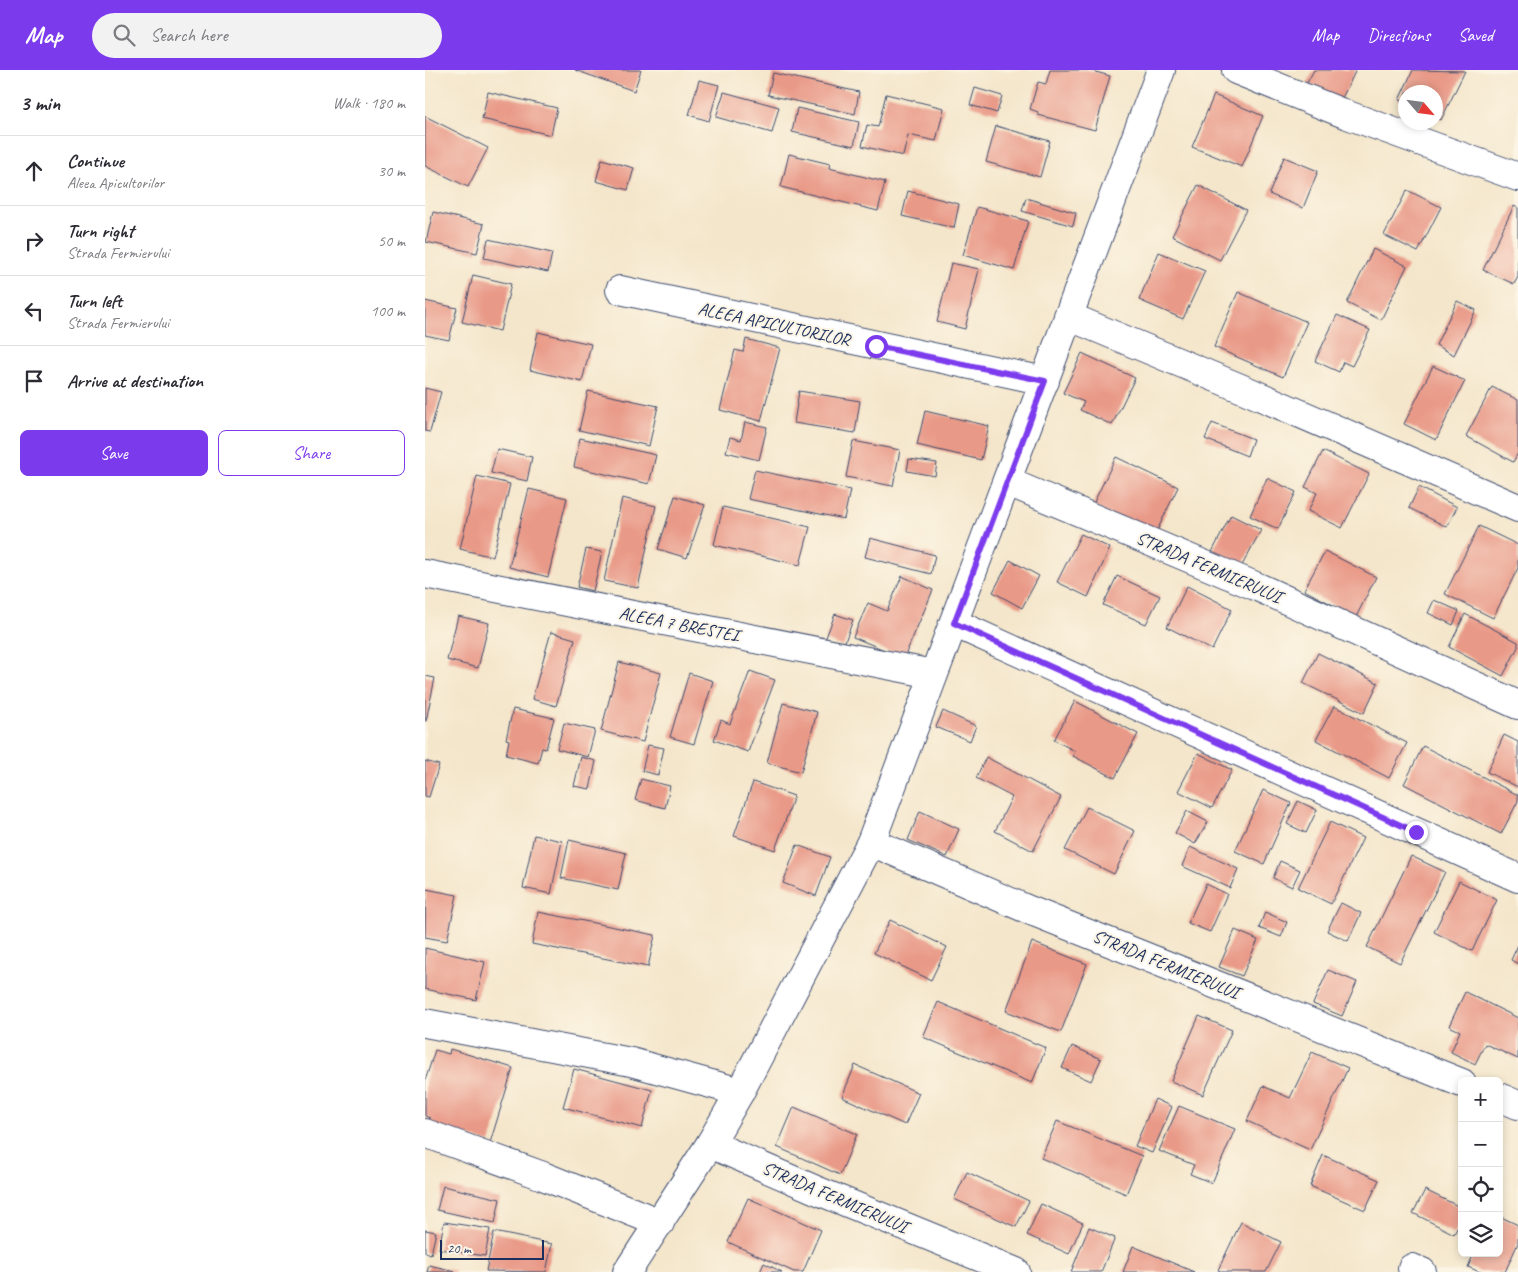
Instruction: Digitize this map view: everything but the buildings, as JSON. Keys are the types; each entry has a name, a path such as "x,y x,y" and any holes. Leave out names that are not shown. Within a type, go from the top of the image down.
{"street":[{"path":"627,1272 710,1144 740,1092 871,842 933,674 1008,482 1068,316 1161,70"},
{"path":"1236,70 1345,114 1518,177"},
{"name":"ALEEA APICULTORILOR","path":"620,290 1045,381"},
{"path":"1068,316 1250,392 1518,508"},
{"name":"STRADA FERMIERULUI","path":"1008,482 1260,588 1518,705"},
{"name":"ALEEA 7 BRESTEI","path":"425,574 933,674"},
{"path":"954,623 1518,878"},
{"name":"STRADA FERMIERULUI","path":"871,842 1029,910 1458,1080"},
{"path":"425,1023 631,1062 740,1092"},
{"path":"1503,1099 1518,1105"},
{"path":"425,1133 543,1176 660,1223"},
{"name":"STRADA FERMIERULUI","path":"710,1144 825,1194 1016,1272"}],"route":[{"path":"876,346 1045,381 954,623 1126,703 1416,832"}]}
